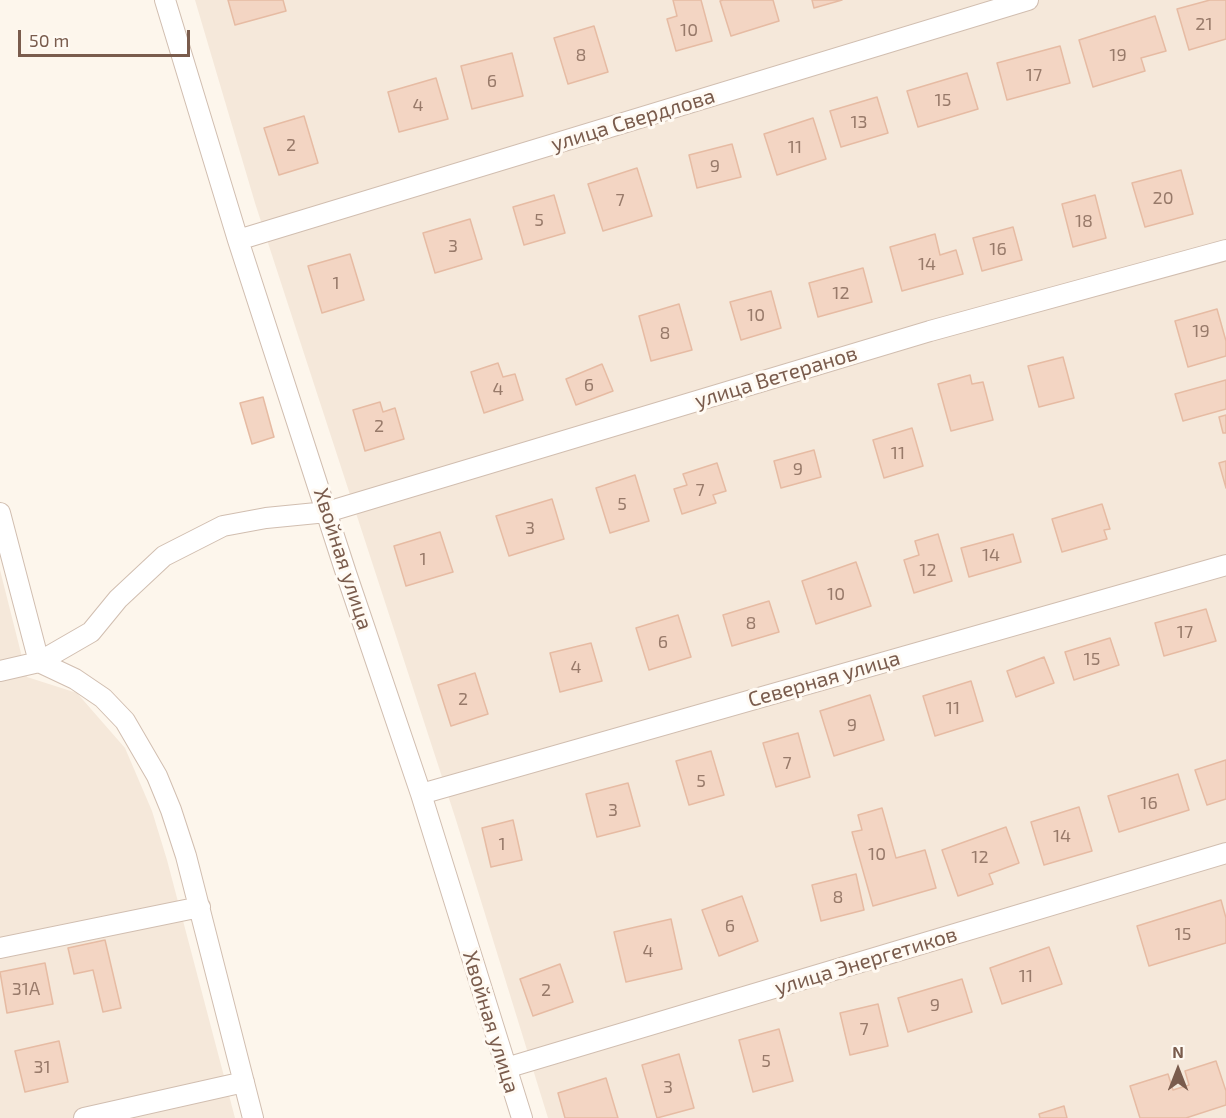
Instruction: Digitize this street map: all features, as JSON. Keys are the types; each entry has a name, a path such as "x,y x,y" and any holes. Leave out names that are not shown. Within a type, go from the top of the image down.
{"street":[{"name":"Хвойная улица","path":"165,0 238,240 421,794 522,1118"},
{"name":"улица Свердлова","path":"238,240 1028,0"},
{"name":"улица Ветеранов","path":"0,671 39,662 91,632 118,599 164,556 223,526 266,518 327,512 918,335 1226,250"},
{"path":"0,513 39,662 75,679 103,698 125,721 157,776 171,810 200,907 253,1118"},
{"name":"Северная улица","path":"421,794 1226,564"},
{"name":"улица Энергетиков","path":"506,1068 1226,853"},
{"path":"0,948 200,907"},
{"path":"84,1118 244,1082"}],"shaded area":[{"path":"195,0 1226,0 1226,1118 548,1118 456,820 255,203"},
{"path":"0,570 27,677 77,693 125,748 152,811 167,860 235,1118 0,1118"}],"building":[{"path":"228,0 283,0 286,11 235,25"},
{"path":"673,0 701,0 712,41 676,51 667,19 677,16"},
{"path":"773,0 779,21 731,36 720,1"},
{"path":"812,0 842,0 814,8"},
{"path":"1210,0 1226,0 1226,39 1189,50 1177,9"},
{"path":"1155,16 1166,51 1141,58 1145,71 1093,87 1079,40"},
{"path":"594,26 608,72 568,84 554,38"},
{"path":"1060,46 1070,83 1007,100 997,63"},
{"path":"512,53 523,96 472,109 461,66"},
{"path":"967,73 978,109 918,127 907,91"},
{"path":"436,78 448,119 399,132 388,92"},
{"path":"877,97 888,133 841,147 830,111"},
{"path":"304,116 318,163 279,175 264,128"},
{"path":"813,118 826,159 777,175 764,134"},
{"path":"732,144 741,177 697,188 689,155"},
{"path":"637,168 652,216 603,231 588,184"},
{"path":"1181,170 1193,214 1145,227 1132,183"},
{"path":"554,195 565,233 524,245 513,207"},
{"path":"1095,195 1106,238 1073,247 1062,204"},
{"path":"470,219 482,259 435,273 423,233"},
{"path":"1013,227 1022,260 982,271 973,238"},
{"path":"935,234 940,255 956,250 963,274 902,291 890,247"},
{"path":"350,254 364,300 322,313 308,266"},
{"path":"863,268 872,302 818,317 809,283"},
{"path":"771,291 781,328 741,340 730,302"},
{"path":"679,304 692,350 651,361 639,316"},
{"path":"1217,309 1226,341 1226,356 1188,367 1175,321"},
{"path":"1063,357 1074,398 1039,407 1028,366"},
{"path":"498,363 503,377 515,374 523,400 484,413 471,372"},
{"path":"602,364 613,391 576,405 566,379"},
{"path":"970,375 972,384 983,382 993,420 951,431 938,384"},
{"path":"1226,380 1226,409 1183,421 1175,394"},
{"path":"263,397 274,437 252,444 240,403"},
{"path":"380,402 383,412 395,408 404,439 365,451 353,410"},
{"path":"1226,415 1226,433 1223,433 1219,417"},
{"path":"912,428 923,466 884,478 873,440"},
{"path":"814,450 821,477 781,488 774,461"},
{"path":"1226,461 1226,488 1219,463"},
{"path":"717,463 726,491 713,495 716,503 682,514 674,489 687,485 683,474"},
{"path":"635,475 649,521 610,533 596,488"},
{"path":"552,499 564,539 509,556 496,516"},
{"path":"1102,504 1110,529 1104,530 1107,539 1062,552 1052,519"},
{"path":"440,532 453,572 406,586 394,546"},
{"path":"938,534 952,581 914,593 904,560 919,555 915,541"},
{"path":"1013,534 1021,562 969,577 961,548"},
{"path":"856,562 871,606 816,624 802,581"},
{"path":"769,601 779,632 732,646 723,615"},
{"path":"1206,609 1216,641 1164,656 1155,623"},
{"path":"678,615 691,657 649,670 636,628"},
{"path":"1110,638 1119,665 1074,680 1065,652"},
{"path":"591,643 602,681 560,692 550,653"},
{"path":"1044,657 1054,683 1016,697 1007,671"},
{"path":"475,673 488,714 451,726 438,685"},
{"path":"971,681 983,721 935,736 923,696"},
{"path":"870,695 884,740 834,756 820,711"},
{"path":"798,733 810,777 776,787 763,743"},
{"path":"711,751 724,795 689,805 676,761"},
{"path":"1226,760 1226,799 1207,805 1195,770"},
{"path":"1178,774 1189,810 1119,832 1108,796"},
{"path":"628,783 640,826 597,837 586,794"},
{"path":"1079,807 1092,851 1044,865 1031,822"},
{"path":"882,808 896,858 925,850 936,888 873,906 852,832 862,830 858,815"},
{"path":"513,820 522,860 491,867 482,828"},
{"path":"1006,827 1019,863 989,874 993,884 958,896 942,850"},
{"path":"856,874 864,910 821,921 812,885"},
{"path":"742,896 758,941 719,956 702,910"},
{"path":"1221,900 1226,918 1226,943 1149,966 1137,926"},
{"path":"671,919 682,969 626,982 614,932"},
{"path":"105,940 121,1008 103,1012 93,970 74,974 68,948"},
{"path":"1049,947 1062,984 1002,1004 990,968"},
{"path":"45,963 53,1004 7,1013 0,972"},
{"path":"560,964 573,1002 533,1016 520,979"},
{"path":"962,979 972,1012 908,1032 898,998"},
{"path":"878,1004 888,1046 850,1055 840,1013"},
{"path":"779,1029 793,1081 753,1092 739,1040"},
{"path":"59,1041 68,1082 25,1092 15,1051"},
{"path":"679,1054 694,1108 657,1118 642,1065"},
{"path":"1216,1061 1226,1091 1226,1105 1186,1118 1140,1118 1130,1086 1168,1074 1173,1090 1189,1085 1185,1071"},
{"path":"606,1078 618,1118 565,1118 558,1093"},
{"path":"1064,1106 1067,1118 1040,1118 1039,1114"}]}
